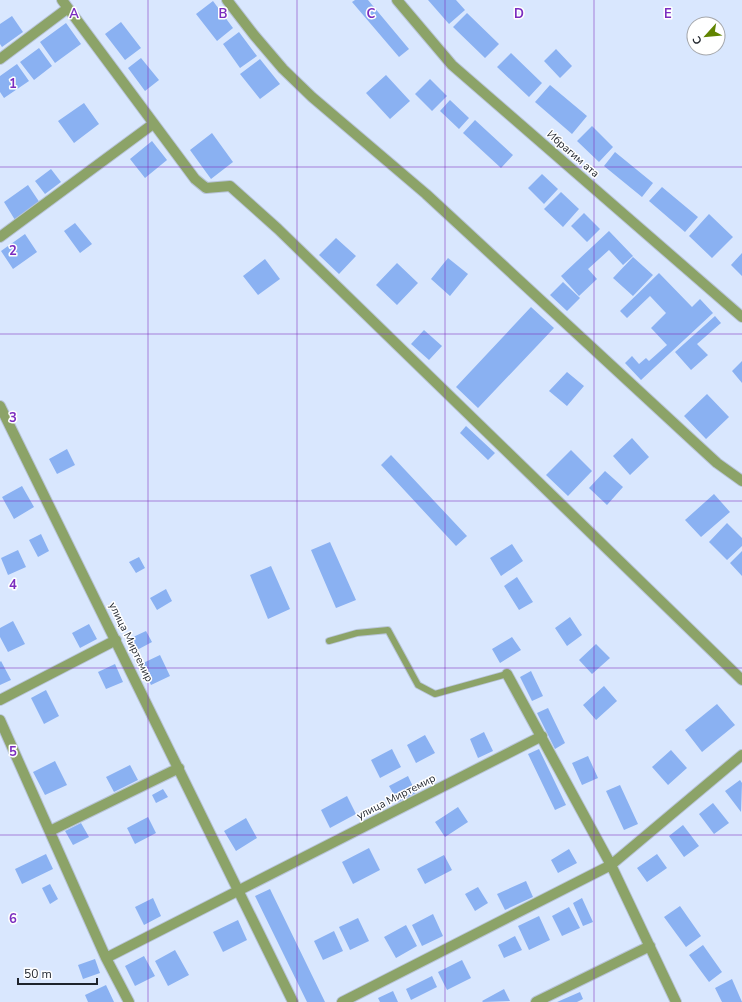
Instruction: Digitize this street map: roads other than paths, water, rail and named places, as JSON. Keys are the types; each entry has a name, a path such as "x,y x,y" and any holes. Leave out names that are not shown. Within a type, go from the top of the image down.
{"street":[{"path":"227,0 278,63 312,97 426,194 702,449 742,481"},
{"name":"Ибрагим ата","path":"397,0 452,65 742,317"},
{"path":"0,59 65,4 195,179 206,188 230,186 278,229 742,680"},
{"path":"0,237 153,124"},
{"name":"улица Миртемир","path":"0,406 293,1002"},
{"path":"0,700 116,640"},
{"path":"508,674 611,865 676,1002"},
{"path":"0,720 106,958 129,1002"},
{"name":"улица Миртемир","path":"106,958 542,736"},
{"path":"342,1002 611,865 742,756"},
{"path":"50,831 179,768"},
{"path":"536,1002 650,946"}],"lane":[{"path":"329,641 357,632 388,630 418,685 435,694 508,674"}]}
